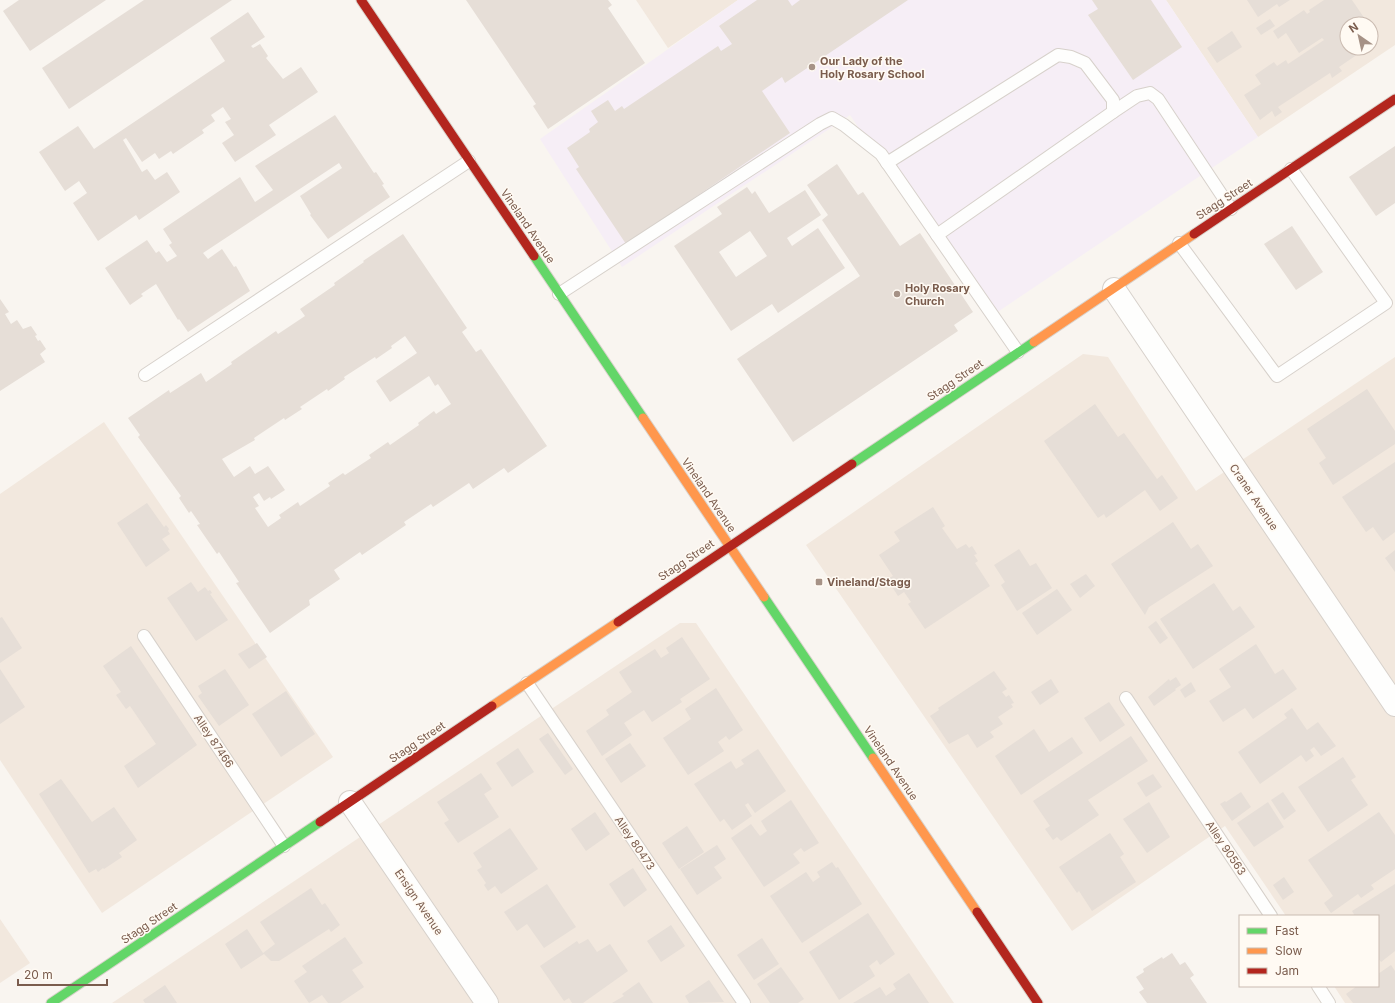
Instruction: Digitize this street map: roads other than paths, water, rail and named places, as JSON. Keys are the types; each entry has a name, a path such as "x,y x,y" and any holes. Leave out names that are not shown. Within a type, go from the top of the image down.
{"street":[{"name":"Vineland Avenue","path":"361,0 1038,1003"},
{"name":"Stagg Street","path":"51,1003 1395,99"},
{"name":"Craner Avenue","path":"1114,289 1395,705"},
{"name":"Ensign Avenue","path":"350,802 487,1003"}],"lane":[{"path":"887,163 1058,55 1071,57 1085,63 1113,100 1113,112"},
{"path":"937,235 1113,112 1137,96 1150,93 1158,99 1231,209"},
{"path":"560,294 820,124 832,118 844,124 881,154 1018,352"},
{"path":"145,375 469,161"},
{"path":"1179,243 1277,376 1386,303 1291,169"},
{"name":"Alley 87466","path":"144,636 284,846"},
{"name":"Alley 80473","path":"527,683 744,1003"},
{"name":"Alley 90563","path":"1126,698 1270,915"},
{"path":"1319,987 1329,1003"}],"place":[{"name":"Our Lady of the Holy Rosary School","path":"812,67"},
{"name":"Holy Rosary Church","path":"897,294"},
{"name":"Vineland/Stagg","path":"819,582"}]}
